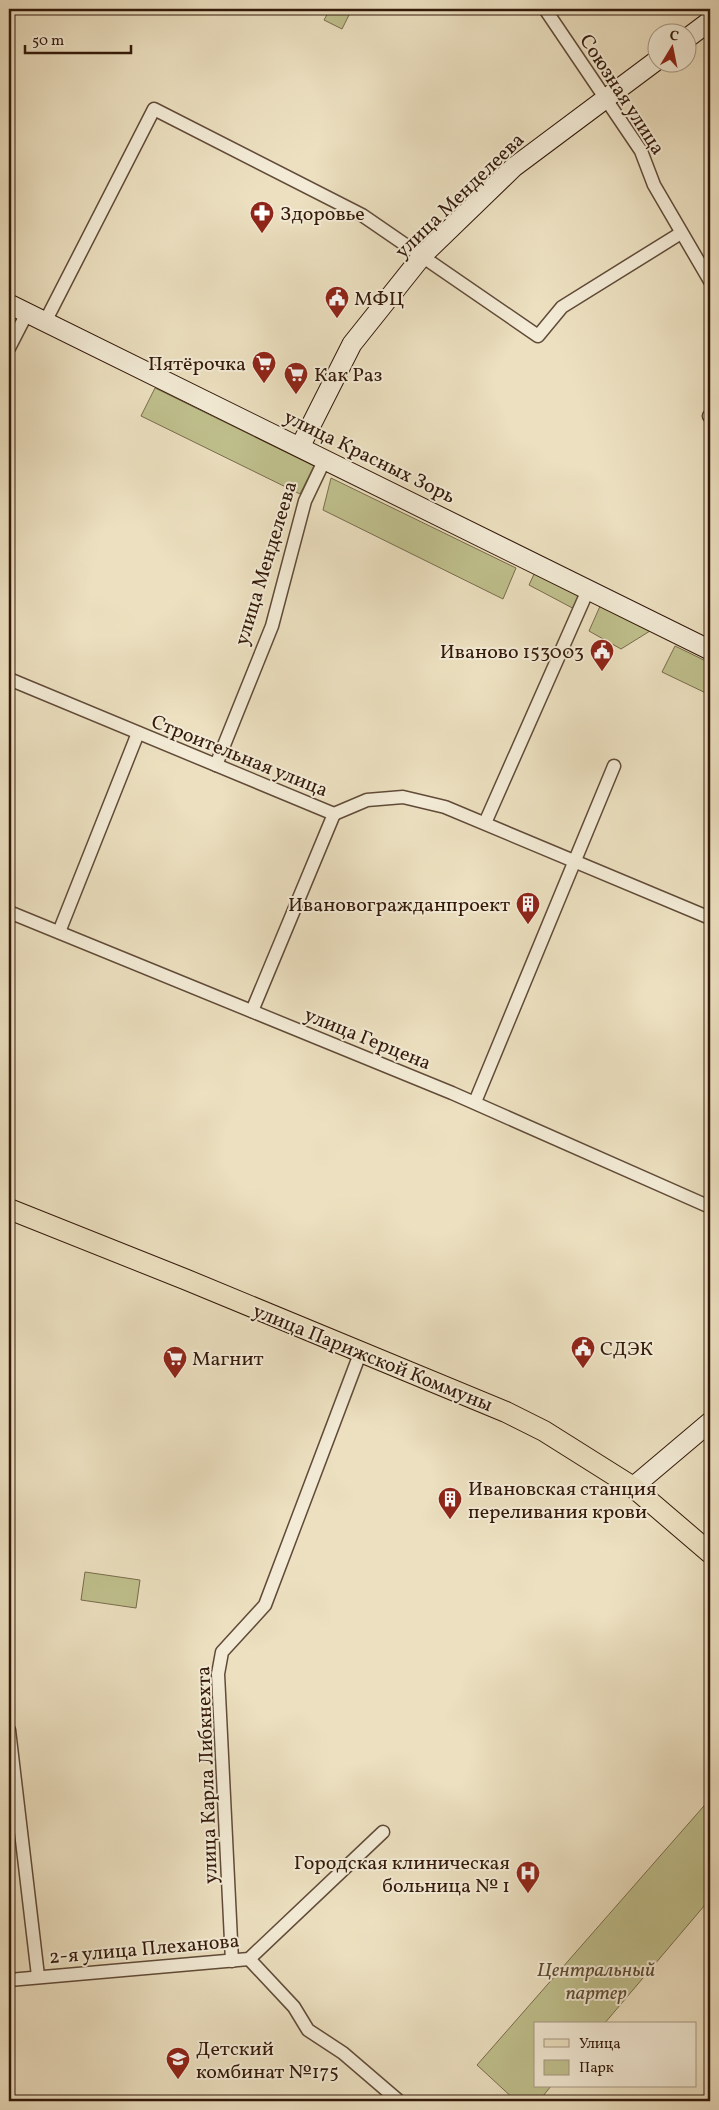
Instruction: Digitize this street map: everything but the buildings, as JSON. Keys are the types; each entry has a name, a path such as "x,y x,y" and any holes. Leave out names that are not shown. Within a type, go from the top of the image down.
{"main road":[{"name":"улица Парижской Коммуны","path":"9,1210 361,1351 536,1427 633,1486 710,1553"}],"street":[{"name":"Союзная улица","path":"545,9 641,151 654,185 710,281"},
{"path":"696,32 710,21"},
{"name":"улица Менделеева","path":"300,447 352,344 423,255 514,168 646,68"},
{"path":"45,322 154,109 362,215 423,255 538,336 562,307 681,233"},
{"name":"улица Красных Зорь","path":"9,304 710,650"},
{"path":"9,348 27,313"},
{"name":"улица Менделеева","path":"216,765 272,626 305,500 325,459"},
{"path":"486,823 588,590"},
{"name":"Строительная улица","path":"9,679 334,814 367,800 403,797 445,807 710,918"},
{"path":"59,932 138,733"},
{"path":"475,1102 614,766"},
{"path":"252,1011 334,814"},
{"name":"улица Герцена","path":"9,912 475,1102 710,1206"},
{"name":"улица Карла Либкнехта","path":"232,1961 218,1674 222,1652 265,1604 361,1351"},
{"path":"633,1486 710,1422"},
{"path":"9,1730 38,1976"},
{"name":"2-я улица Плеханова","path":"9,1980 248,1959 383,1832"},
{"path":"248,1959 294,2007 308,2030 343,2053 399,2101"}],"green space":[{"path":"330,9 352,9 342,29 324,20"},
{"path":"155,388 314,466 300,494 141,416"},
{"path":"331,478 516,568 503,599 323,510"},
{"path":"535,572 586,598 580,612 529,585"},
{"path":"601,604 650,631 621,649 589,631"},
{"path":"675,646 710,663 710,695 662,672"},
{"path":"85,1572 140,1580 136,1608 81,1600"},
{"name":"Центральный партер","path":"710,1799 710,1899 606,2022 534,2022 534,2088 549,2088 539,2101 516,2101 477,2065"}],"place":[{"name":"Здоровье","path":"262,234"},
{"name":"МФЦ","path":"337,319"},
{"name":"Пятёрочка","path":"264,384"},
{"name":"Как Раз","path":"296,395"},
{"name":"Иваново 153003","path":"602,672"},
{"name":"Ивановогражданпроект","path":"528,925"},
{"name":"СДЭК","path":"583,1369"},
{"name":"Магнит","path":"175,1379"},
{"name":"Ивановская станция переливания крови","path":"450,1520"},
{"name":"Городская клиническая больница № 1","path":"528,1894"},
{"name":"Детский комбинат №175","path":"178,2080"}]}
